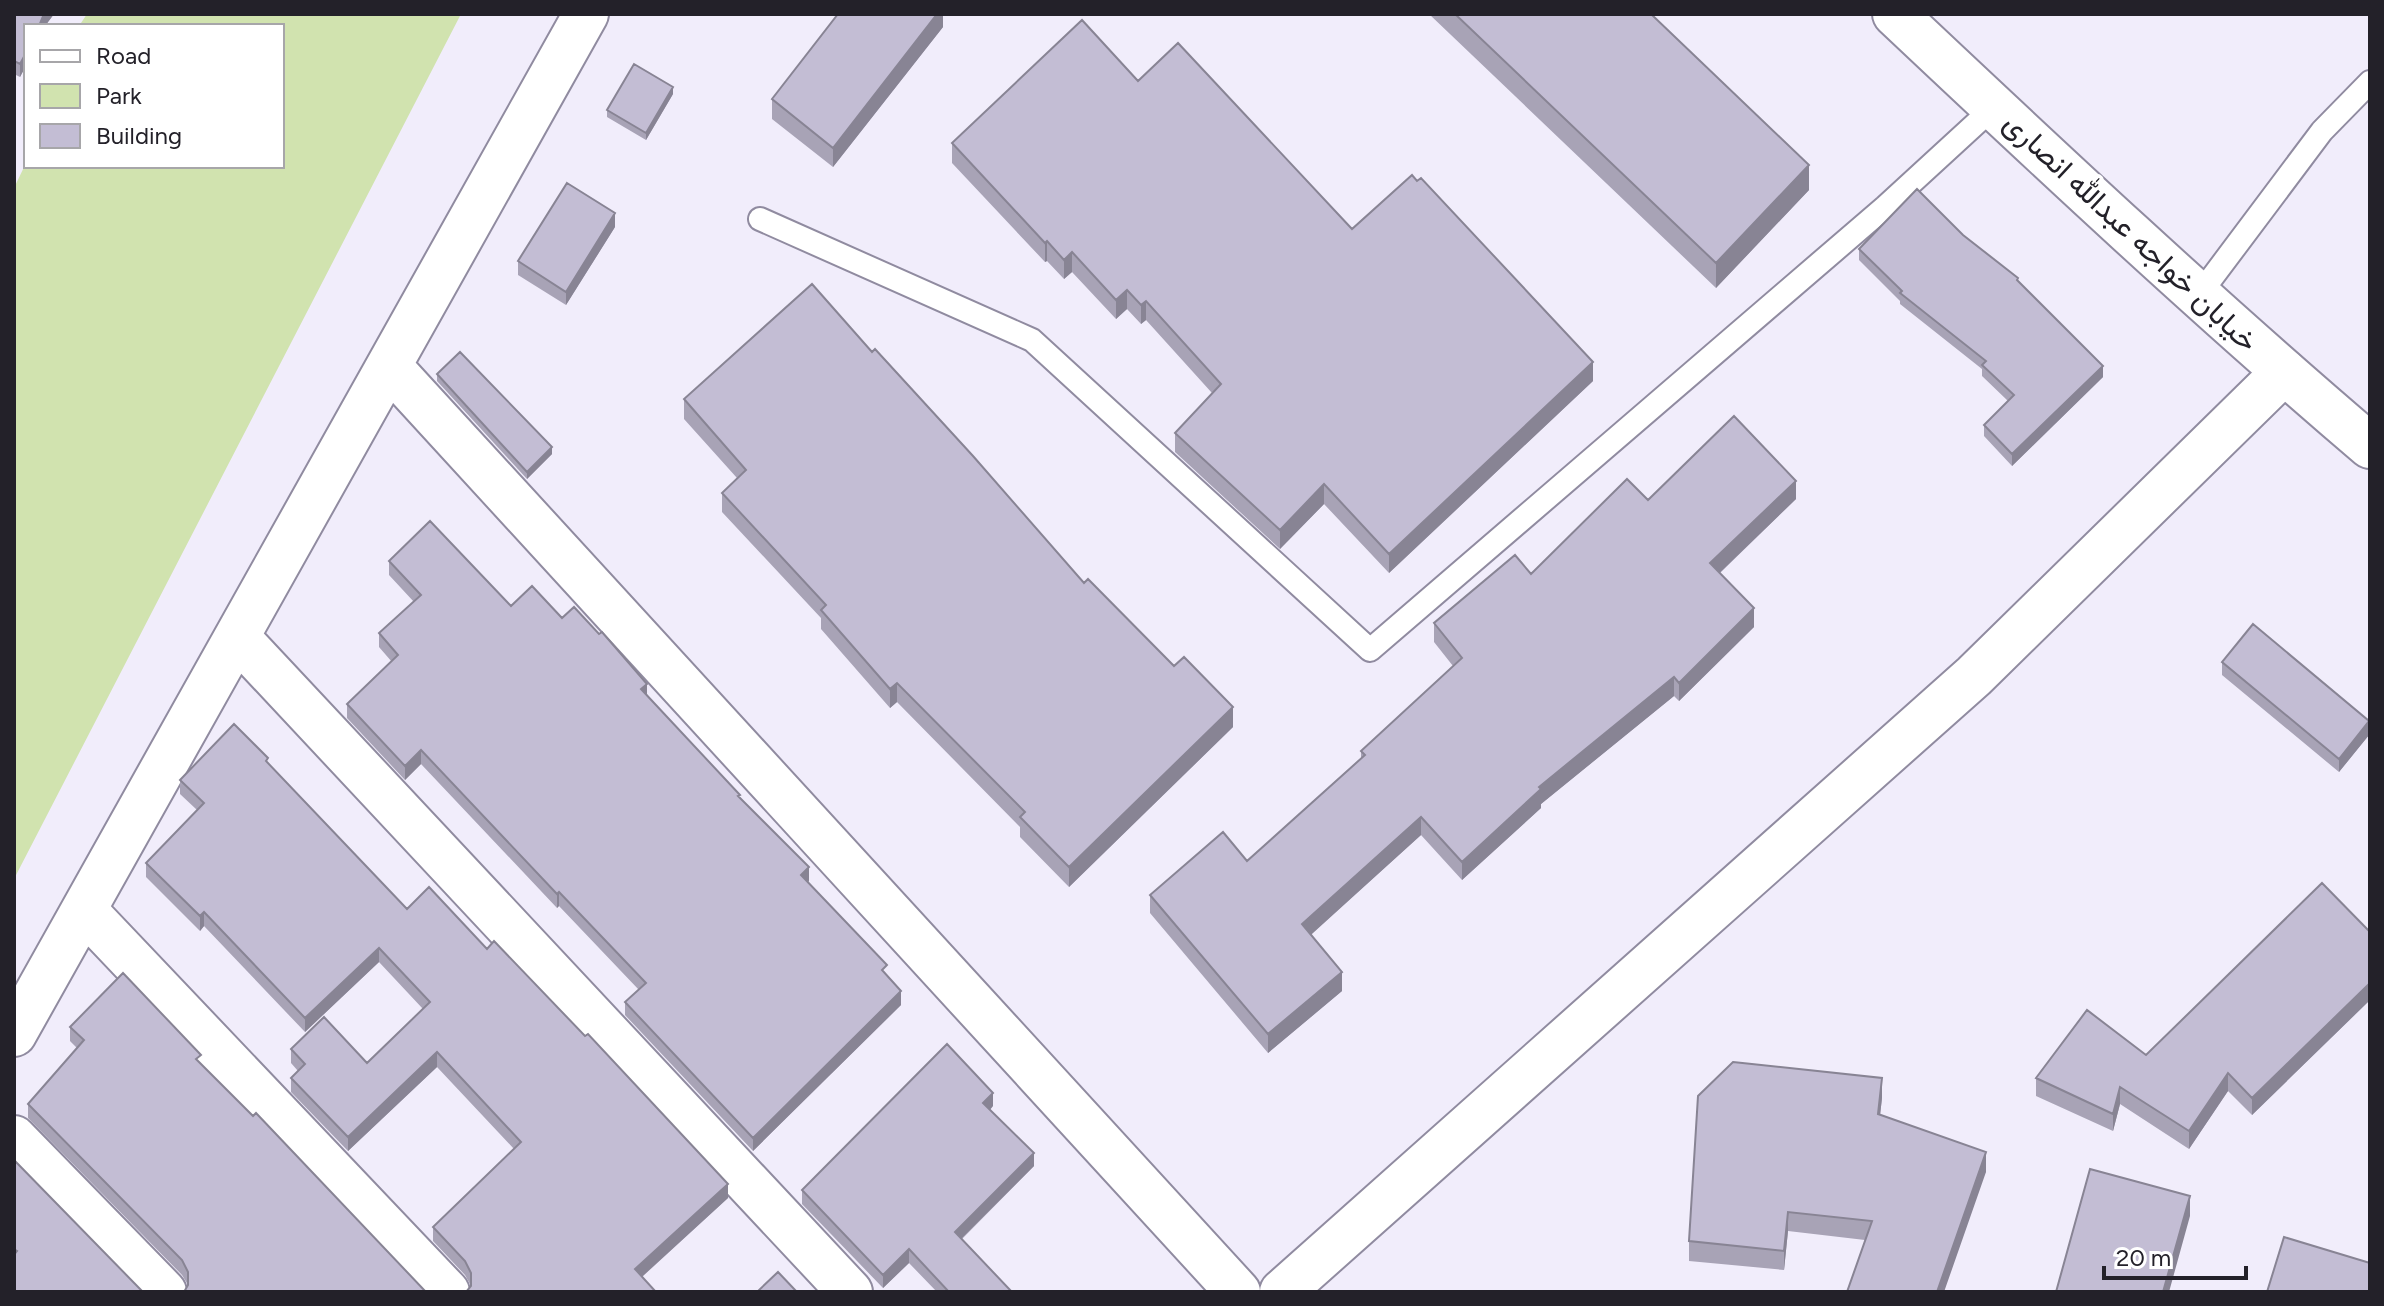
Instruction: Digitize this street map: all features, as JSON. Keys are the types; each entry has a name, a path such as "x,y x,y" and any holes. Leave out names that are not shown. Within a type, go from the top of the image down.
{"street":[{"path":"14,1034 586,14"},
{"name":"خیابان خواجه عبدالله انصاری","path":"1895,14 2199,295 2370,446"},
{"path":"389,366 1238,1292"},
{"path":"1282,1292 1974,676 2284,372"},
{"path":"237,637 850,1292"},
{"path":"84,910 447,1292"},
{"path":"14,1138 164,1292"}],"lane":[{"path":"2199,295 2322,131 2370,82"},
{"path":"760,219 1032,340 1370,650 1885,207 1994,107"}],"green space":[{"path":"87,14 461,14 14,879 14,188 24,167 284,168 284,24 80,24"}],"building":[{"path":"14,14 44,14 40,24 24,24 24,57 20,64 14,61"},
{"path":"838,14 937,14 833,148 772,99"},
{"path":"1455,14 1651,14 1809,165 1716,263"},
{"path":"1082,20 1138,81 1178,43 1352,229 1412,175 1417,181 1421,178 1593,362 1389,554 1324,484 1280,530 1175,433 1221,384 1146,301 1141,305 1127,290 1116,300 1072,252 1064,260 1047,241 1045,243 952,143"},
{"path":"634,64 673,87 646,133 607,110"},
{"path":"567,183 615,213 566,292 518,261"},
{"path":"1917,189 1963,235 2018,278 2103,366 2012,454 1984,425 2014,395 1982,365 1986,361 1900,293 1902,291 1859,249"},
{"path":"812,284 872,352 875,349 973,456 1084,583 1088,579 1174,666 1184,657 1233,707 1069,867 1020,817 1025,812 897,683 890,689 821,610 826,605 722,493 746,470 684,399"},
{"path":"460,352 552,447 527,472 437,374"},
{"path":"1734,416 1796,481 1710,563 1754,608 1679,683 1674,677 1539,787 1541,789 1462,862 1421,817 1302,924 1342,972 1268,1034 1150,895 1223,832 1247,861 1365,755 1361,751 1462,658 1434,623 1515,555 1531,574 1627,479 1648,500"},
{"path":"430,521 511,606 532,586 562,618 574,607 599,634 602,632 647,684 641,689 738,796 809,867 801,875 887,965 882,970 901,991 753,1138 625,1002 646,983 421,750 405,766 347,704 398,655 379,633 421,595 389,561"},
{"path":"2253,624 2369,721 2339,759 2222,662"},
{"path":"234,724 407,909 429,887 487,949 494,941 585,1036 588,1034 728,1184 635,1269 656,1292 466,1292 471,1286 471,1273 465,1261 433,1227 521,1142 437,1052 348,1137 291,1078 305,1064 291,1049 324,1017 367,1063 430,1002 379,948 305,1018 204,912 200,916 146,863 204,803 180,780"},
{"path":"2322,883 2370,932 2370,983 2252,1098 2228,1073 2189,1131 2120,1087 2113,1114 2036,1078 2087,1010 2146,1055"},
{"path":"123,973 201,1055 196,1059 253,1116 256,1113 426,1292 184,1292 188,1285 188,1272 182,1260 28,1104 84,1040 70,1027"},
{"path":"947,1044 993,1093 983,1103 1034,1153 955,1232 1012,1292 949,1292 909,1249 883,1275 802,1190"},
{"path":"1733,1062 1882,1078 1878,1114 1986,1152 1937,1292 1847,1292 1872,1221 1788,1212 1784,1251 1689,1241 1698,1096"},
{"path":"15,1161 143,1292 14,1292 14,1255 17,1251 14,1249"},
{"path":"2090,1169 2190,1196 2163,1292 2056,1292"},
{"path":"2284,1237 2370,1263 2370,1292 2267,1292"},
{"path":"778,1272 797,1292 757,1292"}]}
